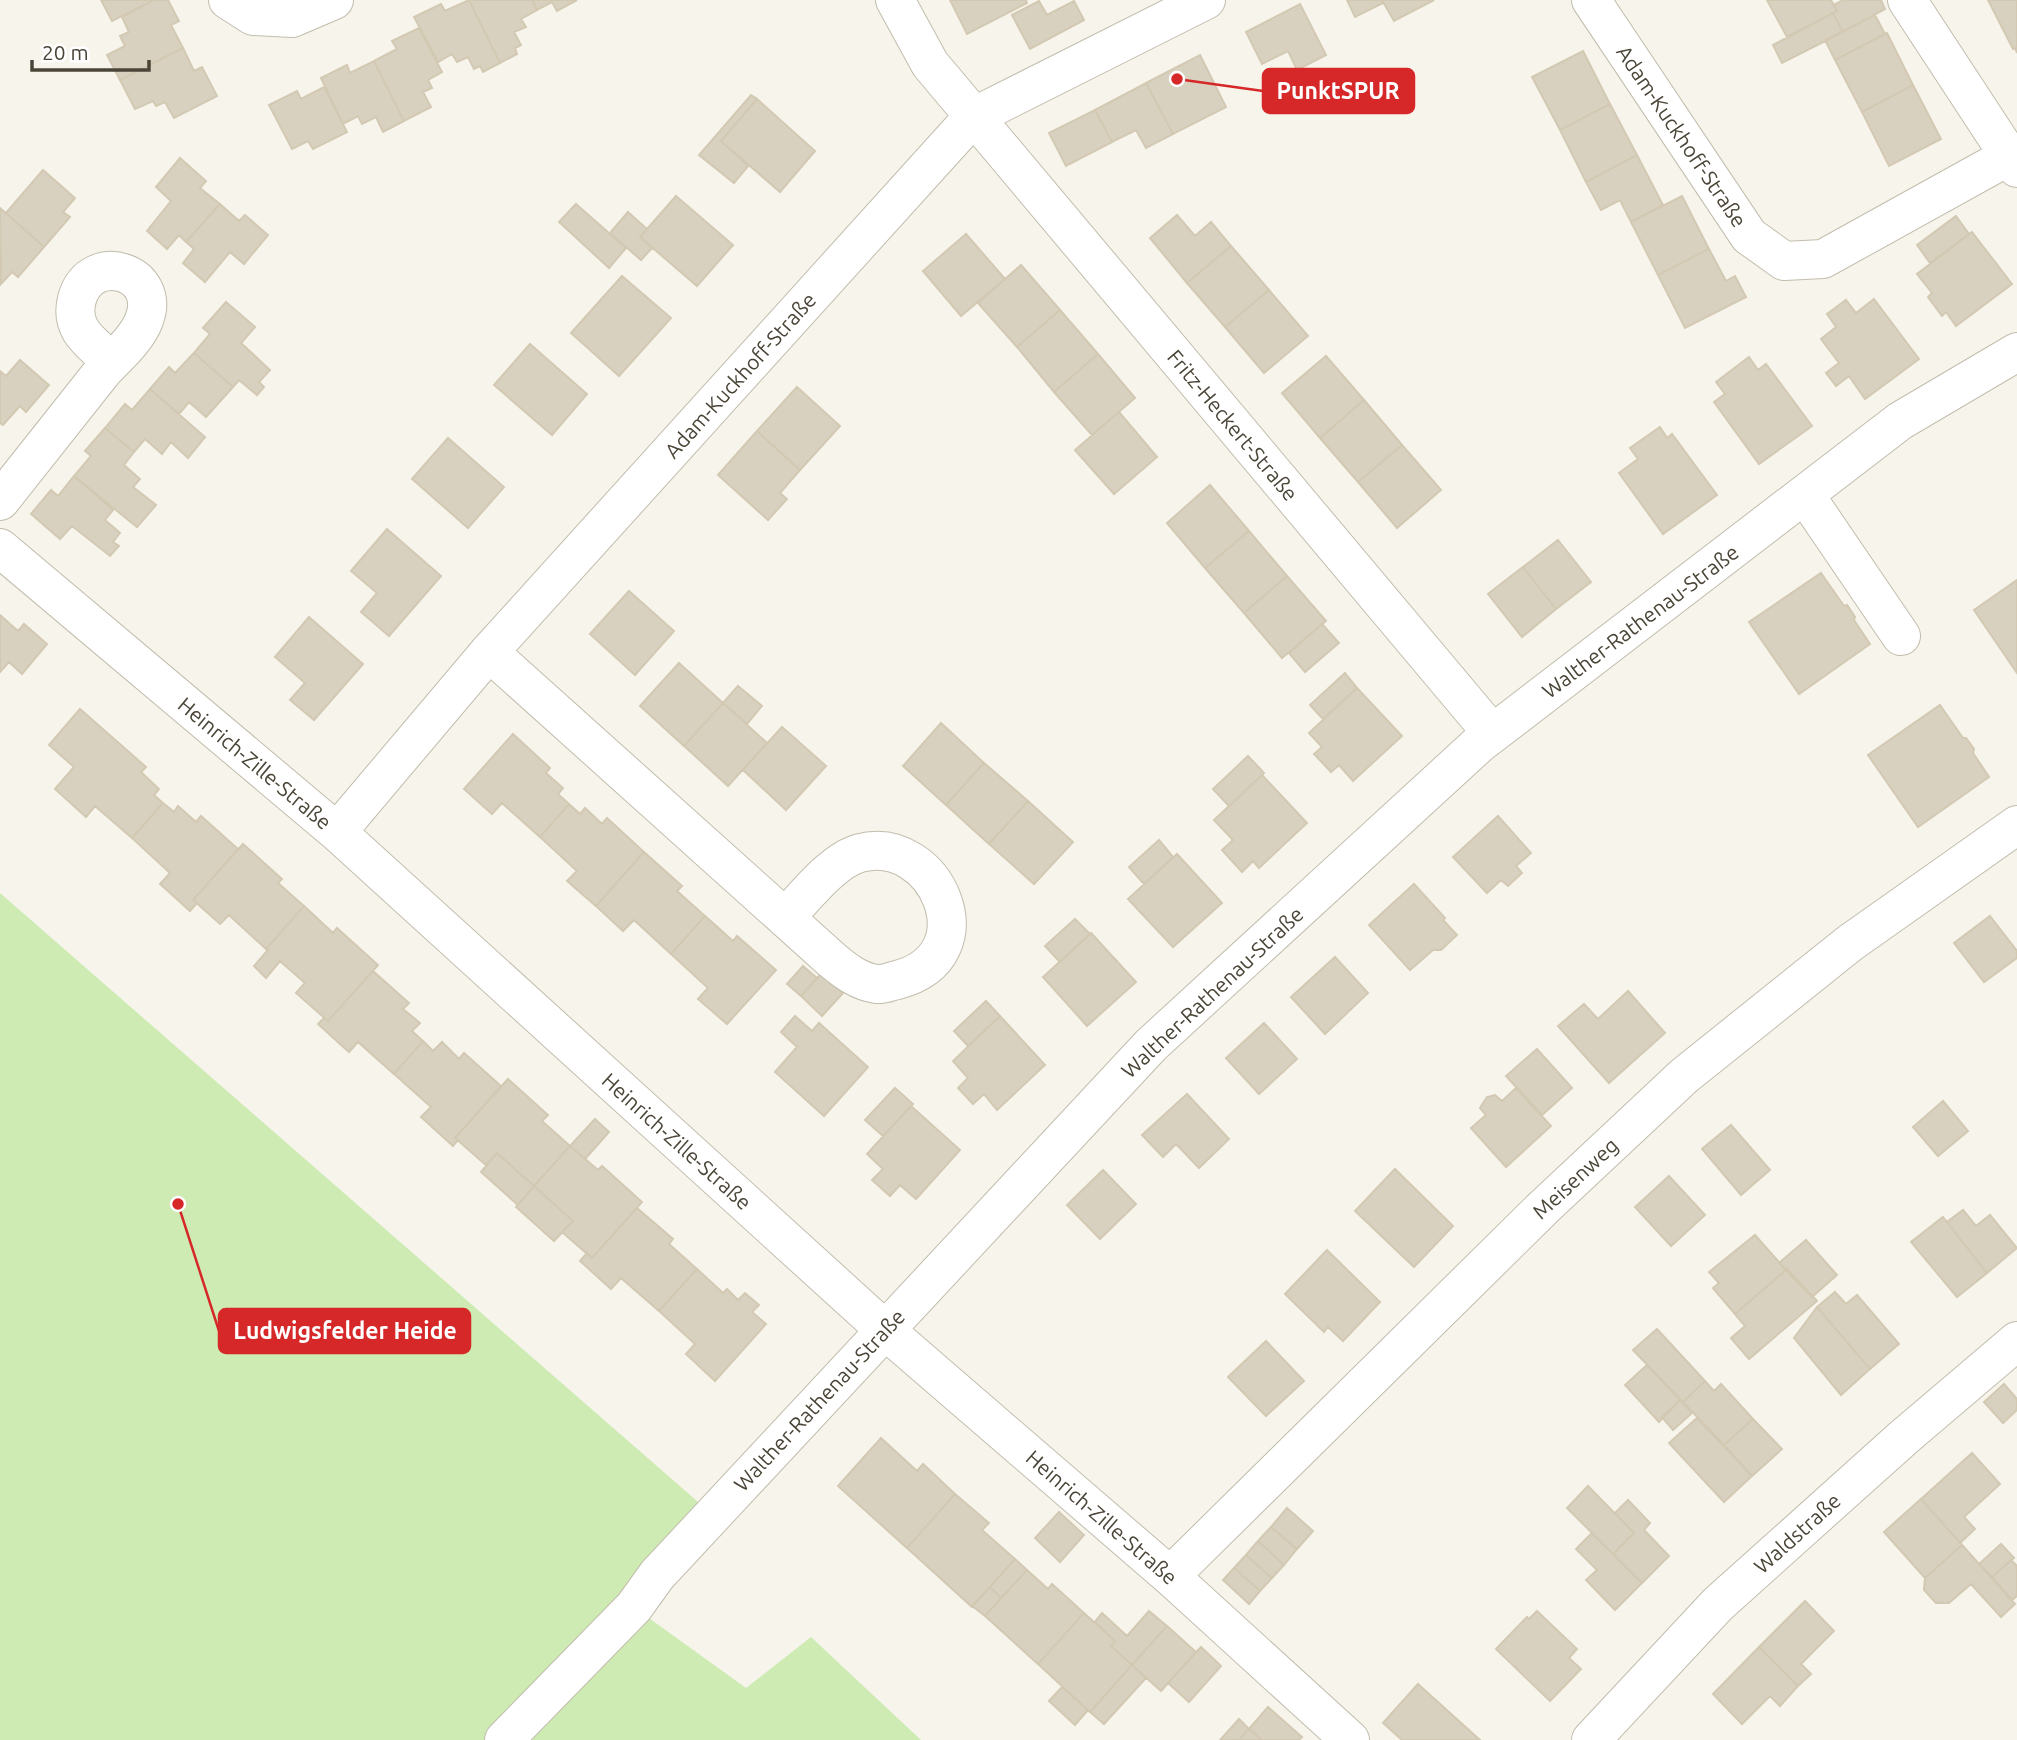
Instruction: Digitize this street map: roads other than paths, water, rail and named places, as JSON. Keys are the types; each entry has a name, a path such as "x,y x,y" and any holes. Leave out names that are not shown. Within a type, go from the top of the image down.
{"street":[{"path":"228,0 253,16 292,18 334,0"},
{"name":"Fritz-Heckert-Straße","path":"895,0 930,64 1492,733"},
{"name":"Adam-Kuckhoff-Straße","path":"337,832 489,652 974,117 1206,0"},
{"name":"Adam-Kuckhoff-Straße","path":"1591,0 1749,236 1784,261 1823,259 2013,162"},
{"path":"1908,0 2013,162"},
{"name":"Walther-Rathenau-Straße","path":"504,1740 634,1607 657,1575 1151,1045 1492,733 1900,421 2017,352"},
{"path":"0,501 111,362"},
{"path":"1805,495 1901,636"},
{"name":"Heinrich-Zille-Straße","path":"0,548 337,832 885,1330 1170,1576 1350,1740"},
{"path":"489,652 785,918"},
{"name":"Meisenweg","path":"1170,1576 1543,1208 1684,1076 1850,943 2017,825"},
{"name":"Waldstraße","path":"1591,1740 1718,1604 2017,1341"}],"place":[{"name":"PunktSPUR","path":"1177,79"},
{"name":"Ludwigsfelder Heide","path":"178,1204"}]}
